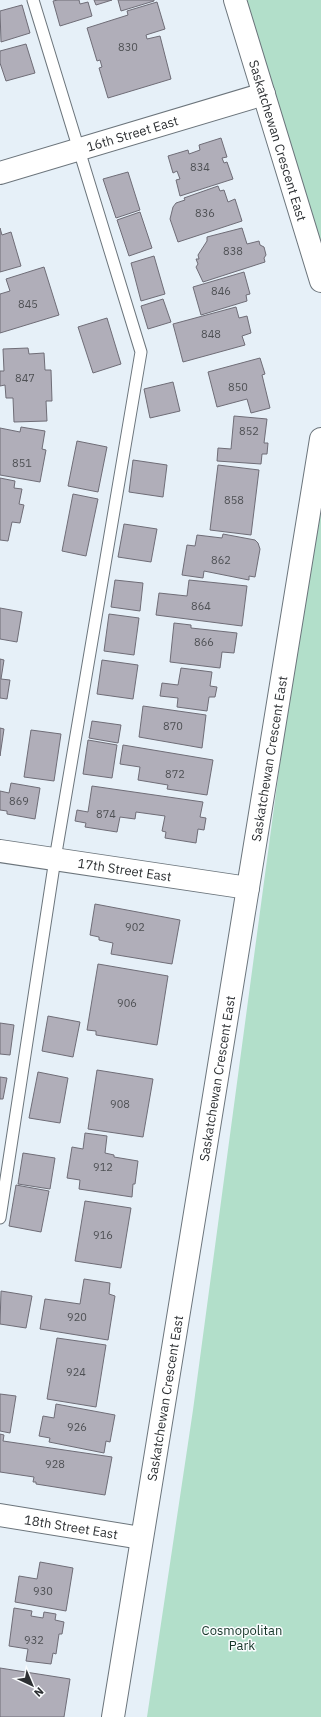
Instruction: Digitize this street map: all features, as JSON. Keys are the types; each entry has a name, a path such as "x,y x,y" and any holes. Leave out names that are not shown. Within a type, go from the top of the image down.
{"street":[{"name":"Saskatchewan Crescent East","path":"235,0 321,281"},
{"name":"16th Street East","path":"0,173 264,94"},
{"name":"Saskatchewan Crescent East","path":"113,1717 321,439"},
{"name":"17th Street East","path":"0,851 248,888"},
{"name":"18th Street East","path":"0,1515 141,1538"}],"lane":[{"path":"0,1218 55,860 141,352 32,0"}],"green space":[{"path":"238,0 321,0 321,276"},
{"name":"Cosmopolitan Park","path":"321,458 321,1717 147,1717 193,1410"}],"building":[{"path":"79,0 80,4 88,2 92,16 60,26 53,1"},
{"path":"94,0 112,0 96,5"},
{"path":"118,0 154,0 154,1 121,11"},
{"path":"157,2 165,29 146,35 147,39 160,36 171,79 108,98 99,68 102,67 100,60 97,61 87,28 128,15 127,11"},
{"path":"22,5 30,33 1,42 0,11"},
{"path":"26,44 35,73 6,81 0,63 0,51"},
{"path":"221,138 227,157 222,158 224,163 227,162 233,179 180,196 176,180 180,179 177,171 173,173 168,156 188,150 189,154 200,150 199,145"},
{"path":"128,172 140,210 116,218 103,179"},
{"path":"218,186 220,191 224,190 228,202 235,199 242,221 178,242 170,219 173,207 176,203 185,200 184,198"},
{"path":"140,212 152,248 129,256 117,220"},
{"path":"0,228 2,235 11,232 21,266 0,272"},
{"path":"242,228 247,244 259,241 260,245 264,247 266,255 264,258 265,262 203,282 196,267 198,264 196,259 199,259 198,255 207,241 207,237"},
{"path":"154,256 165,294 141,301 131,263"},
{"path":"44,267 59,315 0,333 0,294 10,291 6,279"},
{"path":"244,272 250,294 246,295 247,301 201,315 193,287"},
{"path":"163,299 171,322 148,329 141,306"},
{"path":"236,307 239,318 247,316 251,333 242,336 245,345 183,362 173,324"},
{"path":"107,318 121,364 93,373 78,327"},
{"path":"28,348 29,354 44,353 45,370 51,370 52,401 46,401 47,421 14,422 13,398 6,398 5,385 0,386 0,371 4,371 3,349"},
{"path":"260,358 265,374 262,375 270,408 251,413 247,399 217,407 208,372"},
{"path":"173,382 180,411 150,418 144,389"},
{"path":"234,416 267,419 264,443 268,443 267,454 262,454 261,464 217,461 218,448 231,449"},
{"path":"21,427 45,431 42,449 46,450 40,482 0,475 0,428 20,432"},
{"path":"77,441 107,447 98,492 68,486"},
{"path":"133,460 167,465 163,497 129,492"},
{"path":"218,465 259,470 251,535 210,530"},
{"path":"0,478 15,481 14,488 22,489 19,504 24,505 20,523 12,522 8,541 0,540"},
{"path":"73,494 98,499 86,556 62,551"},
{"path":"124,524 157,529 151,562 118,557"},
{"path":"223,534 255,540 258,543 260,549 255,577 249,576 249,580 204,571 203,578 182,575 187,545 195,546 197,535 222,538"},
{"path":"115,580 143,583 140,611 111,607"},
{"path":"189,580 247,586 242,626 156,615 159,593 187,596"},
{"path":"0,608 22,612 17,642 0,639"},
{"path":"109,614 139,618 134,655 104,651"},
{"path":"174,623 191,625 191,628 237,633 234,653 222,652 220,668 170,662"},
{"path":"0,659 4,660 1,679 10,680 7,699 0,698"},
{"path":"102,660 138,665 133,699 97,694"},
{"path":"181,668 212,672 210,686 217,687 215,697 209,697 207,711 177,707 178,698 160,696 162,683 178,685"},
{"path":"143,706 206,715 202,748 139,737"},
{"path":"92,721 121,725 118,743 89,738"},
{"path":"0,728 4,729 0,756"},
{"path":"31,730 61,734 54,781 24,777"},
{"path":"88,740 117,745 112,778 83,774"},
{"path":"123,745 213,760 207,795 167,789 168,785 138,780 140,767 120,764"},
{"path":"11,783 40,788 35,819 7,814 7,811 0,810 0,791 9,793"},
{"path":"92,786 203,802 200,817 206,818 204,830 198,829 196,843 165,838 166,832 162,831 165,816 136,812 135,819 120,817 117,832 85,827 86,823 75,821 77,810 88,812"},
{"path":"95,904 180,920 172,964 111,954 113,943 99,940 99,937 90,935"},
{"path":"98,964 168,976 157,1045 96,1035 96,1031 87,1030"},
{"path":"48,1016 80,1022 73,1057 42,1051"},
{"path":"0,1023 14,1025 10,1055 0,1054"},
{"path":"97,1070 153,1079 143,1137 88,1129"},
{"path":"38,1072 68,1078 60,1123 29,1118"},
{"path":"0,1077 7,1078 3,1099 0,1099"},
{"path":"85,1133 107,1136 105,1153 114,1155 114,1157 138,1161 132,1197 79,1189 80,1180 67,1178 72,1147 83,1149"},
{"path":"23,1153 55,1158 50,1189 18,1184"},
{"path":"16,1185 49,1191 41,1232 9,1226"},
{"path":"85,1201 131,1208 121,1268 75,1261"},
{"path":"84,1279 110,1283 109,1294 115,1296 108,1340 40,1329 45,1299 80,1304"},
{"path":"1,1291 32,1296 26,1328 0,1324"},
{"path":"57,1338 106,1345 96,1407 47,1399"},
{"path":"0,1394 16,1396 10,1433 0,1431"},
{"path":"56,1404 115,1415 110,1442 106,1441 104,1453 49,1442 50,1438 39,1436 43,1416 54,1418"},
{"path":"0,1434 4,1435 3,1441 112,1457 105,1495 36,1484 36,1482 33,1482 34,1477 0,1472"},
{"path":"40,1562 73,1568 66,1611 15,1602 19,1576 37,1579"},
{"path":"14,1608 32,1611 31,1616 43,1618 44,1612 56,1614 55,1620 64,1622 62,1634 59,1634 56,1654 53,1653 51,1664 26,1661 28,1649 9,1646"},
{"path":"0,1668 70,1679 64,1717 0,1717"}]}
